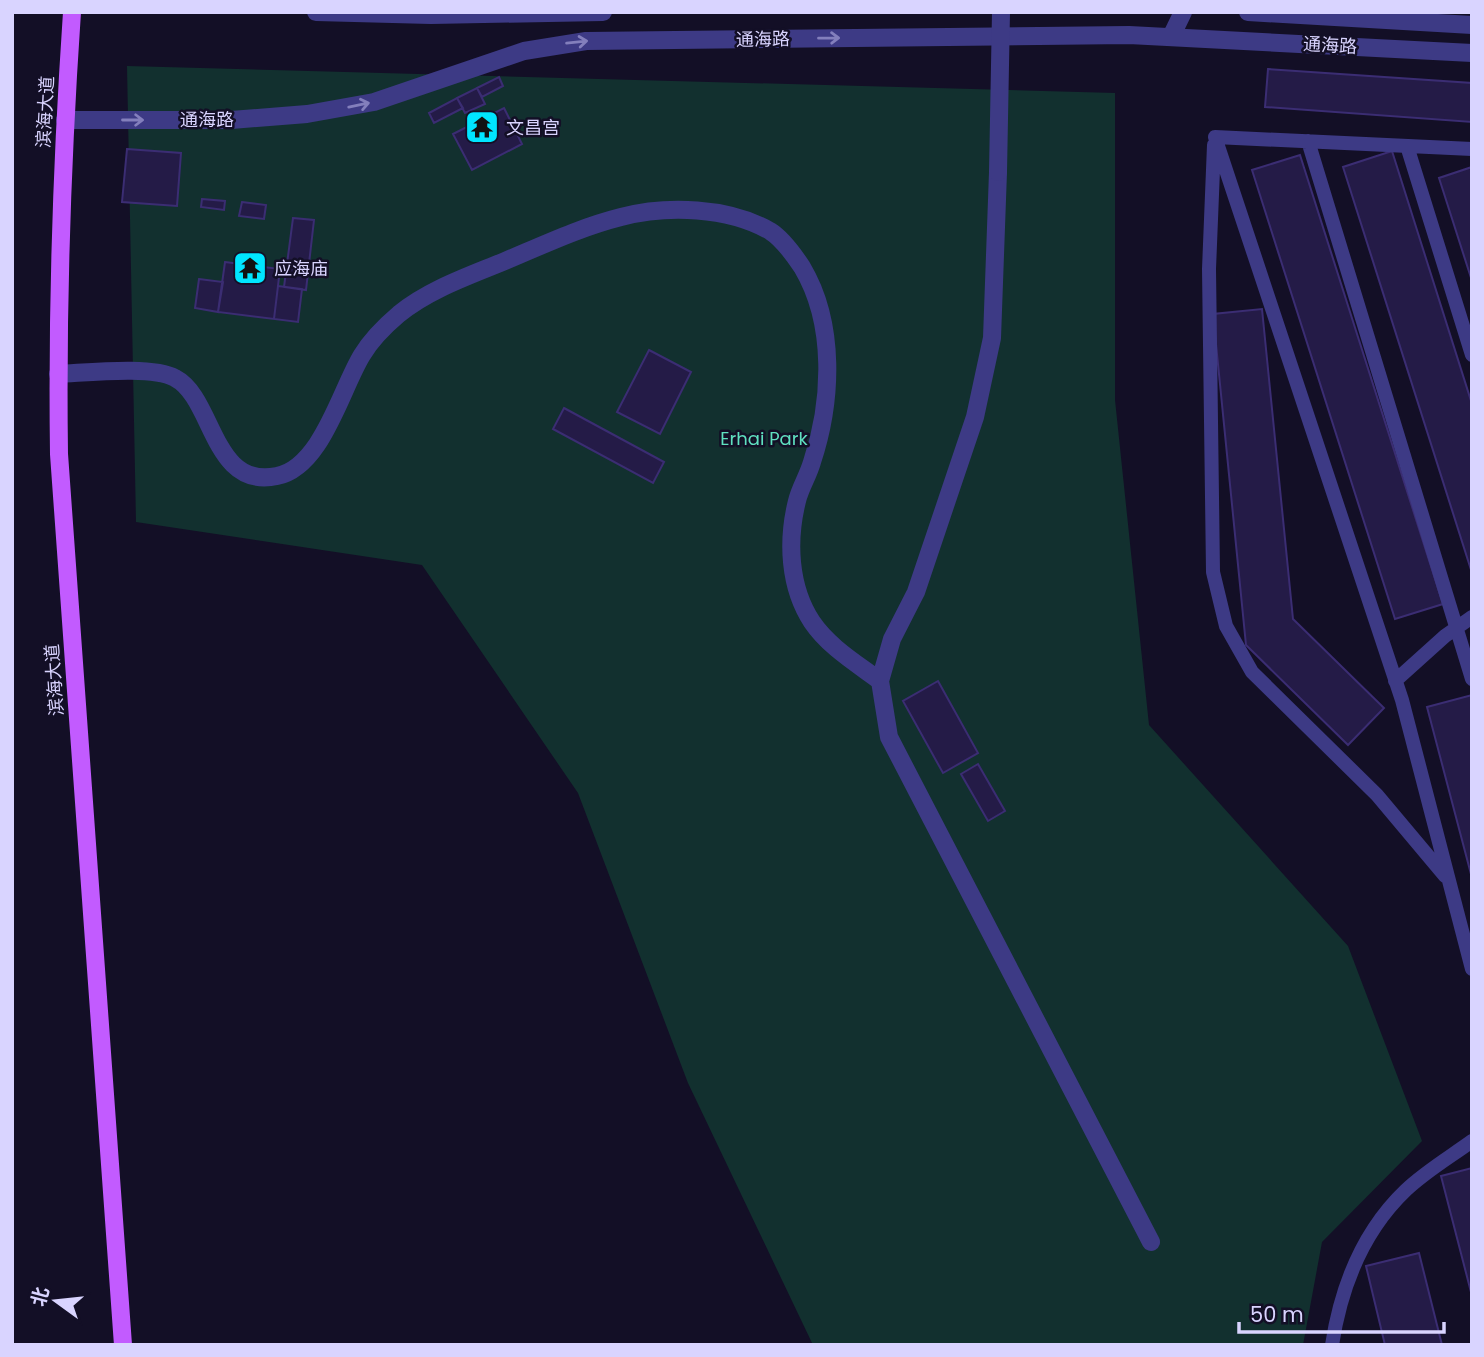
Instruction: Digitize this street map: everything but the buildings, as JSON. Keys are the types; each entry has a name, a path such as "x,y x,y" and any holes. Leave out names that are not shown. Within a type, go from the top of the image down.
{"main road":[{"name":"滨海大道","path":"72,12 65,120 58,374 60,478 122,1345"}],"street":[{"path":"316,12 444,15 603,12"},
{"path":"1000,12 992,338 975,417 916,592 892,639 880,681 889,737 1151,1242"},
{"path":"1171,37 1183,12"},
{"name":"通海路","path":"1248,12 1472,25"},
{"name":"通海路","path":"65,120 231,120 307,114 384,99 524,51 586,41 1011,35 1171,37 1472,53"},
{"path":"58,374 144,372 175,377 188,389 219,448 234,464 250,474 267,478 282,475 308,456 328,425 363,353 398,314 424,297 590,226 625,216 691,211 748,221 773,233 795,257 816,294 824,328 827,370 822,418 793,523 792,551 797,592 813,622 833,646 880,681"}],"lane":[{"path":"1215,137 1472,149"},
{"path":"1215,137 1395,681 1472,969"},
{"path":"1215,137 1209,269 1213,572 1226,626 1252,673 1377,795 1447,878"},
{"path":"1308,141 1472,679"},
{"path":"1407,146 1472,355"},
{"path":"1395,681 1472,617"},
{"path":"1332,1345 1346,1283 1378,1222 1408,1189 1472,1140"}],"green space":[{"name":"Erhai Park","path":"127,66 1115,93 1115,400 1149,725 1348,946 1422,1141 1322,1242 1303,1345 813,1345 688,1083 578,793 422,565 136,522"}],"place":[{"name":"文昌宫","path":"482,127"},
{"name":"应海庙","path":"250,268"}]}
